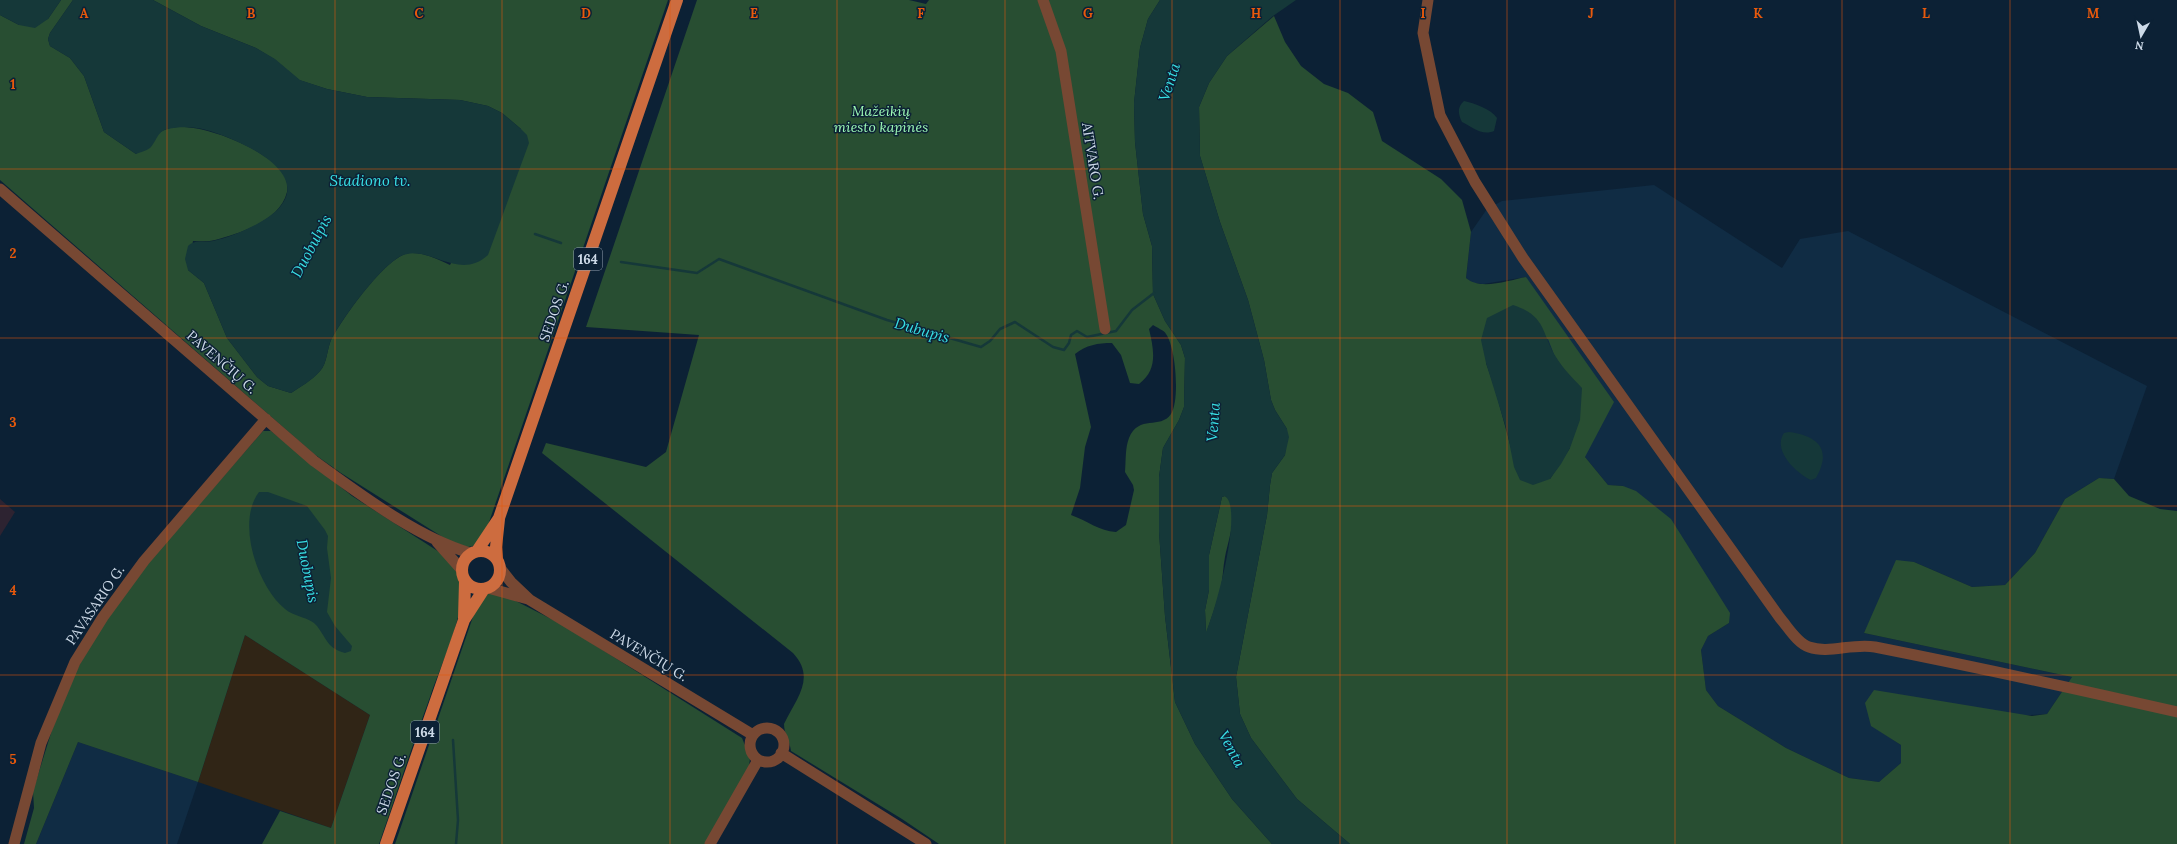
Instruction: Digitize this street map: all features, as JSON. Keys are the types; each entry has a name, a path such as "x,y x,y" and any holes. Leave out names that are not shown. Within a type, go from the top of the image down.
{"main road":[{"name":"SEDOS G.","path":"499,564 496,547 499,518 677,0"},
{"name":"SEDOS G.","path":"474,552 499,518"},
{"path":"474,552 488,552 499,564"},
{"name":"164","path":"465,582 461,569 464,560 474,552"},
{"name":"164","path":"486,588 499,578 499,564"},
{"name":"SEDOS G.","path":"464,620 465,582"},
{"path":"465,582 474,588 486,588"},
{"name":"SEDOS G.","path":"386,844 464,620 486,588"}],"street":[{"name":"AITVARO G.","path":"1043,0 1061,52 1105,329"},
{"path":"1428,0 1423,33 1440,114 1475,182 1519,252 1725,542 1801,643 1817,650 1847,646 1867,646 1981,668 2177,712"},
{"name":"PAVENČIŲ G.","path":"0,189 314,461 437,542 461,569"},
{"name":"PAVASARIO G.","path":"14,844 41,743 75,662 103,617 144,561 266,419"},
{"name":"PAVENČIŲ G.","path":"437,542 474,552"},
{"name":"PAVENČIŲ G.","path":"499,564 511,582 530,600 753,735"},
{"name":"PAVENČIŲ G.","path":"486,588 530,600"},
{"path":"760,729 774,730 782,738 784,743 781,753 774,760 768,762 758,760 754,756 750,746 753,735 760,729"},
{"path":"781,753 926,844"},
{"path":"710,844 758,760"}],"shaded area":[{"path":"1654,185 1782,268 1800,239 1848,231 2147,386 2114,479 2099,478 2065,499 2035,553 2005,585 1972,587 1914,562 1864,633 2072,677 2047,714 1871,725 1901,745 1901,763 1879,782 1849,778 1786,748 1718,706 1706,690 1701,650 1708,636 1729,623 1623,486 1608,485 1585,457 1526,277 1483,284 1472,283 1466,278 1471,232 1487,209 1502,201"},
{"path":"0,499 15,512 0,536"},
{"path":"245,635 370,715 331,828 198,782"},
{"path":"78,742 198,782 177,844 36,844"}],"green space":[{"path":"61,0 73,0 50,33 48,39 50,46 70,58 84,76 104,132 136,154 154,136 167,129 179,127 195,128 230,138 247,146 276,164 284,174 287,183 287,192 283,202 276,211 258,224 236,234 212,241 193,241 188,270 204,283 227,338 257,377 268,386 291,393 310,380 322,368 326,360 331,340 337,330 354,304 377,276 389,265 399,257 409,253 415,253 430,256 450,265 521,129 502,113 488,106 460,100 367,97 327,89 299,80 274,59 256,48 201,26 153,0 668,0 486,531 477,545 468,547 449,541 341,473 314,454 0,180 0,15 19,25 48,19"},
{"name":"Mažeikių miesto kapinės","path":"697,0 909,0 926,4 929,0 1160,0 1148,19 1140,48 1134,103 1135,142 1143,214 1152,246 1153,294 1165,321 1181,345 1185,358 1184,407 1179,420 1163,448 1159,477 1159,532 1165,616 1175,702 1195,744 1232,799 1272,844 939,844 902,819 791,751 784,724 799,696 804,679 800,662 793,653 542,453 546,443 646,467 666,452 699,335 586,327","holes":["1153,325 1165,333 1172,350 1176,374 1174,407 1171,414 1166,419 1138,426 1129,438 1126,450 1125,472 1133,485 1134,490 1126,525 1116,532 1110,531 1099,528 1071,515 1080,488 1085,447 1091,427 1075,354 1083,348 1092,345 1112,343 1121,355 1130,383 1139,384 1145,378 1152,366 1153,352 1149,329"]},
{"path":"1274,16 1285,42 1301,66 1324,84 1348,93 1373,112 1382,141 1441,179 1462,200 1471,232 1466,278 1479,284 1495,284 1526,277 1614,402 1585,457 1608,485 1623,486 1636,491 1671,519 1730,613 1729,623 1708,636 1701,650 1706,690 1718,706 1786,748 1849,778 1879,782 1901,763 1901,745 1871,726 1865,703 1874,690 2032,716 2047,714 2072,677 1864,633 1896,560 1914,562 1972,587 2005,585 2035,553 2065,499 2099,478 2114,479 2129,496 2160,509 2177,511 2177,844 1350,844 1297,799 1251,738 1240,714 1236,677 1267,515 1272,473 1285,455 1287,429 1275,410 1271,400 1264,360 1248,300 1220,222 1200,156 1199,107 1209,83 1227,56","holes":["1548,339 1555,357 1564,369 1570,448 1550,479 1511,448 1495,389 1486,363"]},
{"path":"263,431 271,431 352,496 447,557 460,578 462,598 455,627 379,844 262,844 280,811 331,828 370,715 245,635 198,782 78,742 36,844 24,844 34,808 33,791 52,730 66,692 89,646 139,573"},
{"path":"1225,496 1230,501 1232,508 1233,515 1231,533 1225,557 1221,587 1206,634 1205,610 1209,590 1209,555 1222,497"},
{"path":"491,592 506,596 563,625 742,738 750,758 749,767 705,844 395,844 476,608 486,594"}],"water":[{"path":"0,0 61,0 48,19 35,28 19,25 0,15"},
{"name":"Stadiono tv.","path":"73,0 153,0 201,26 256,48 275,59 300,80 327,89 367,97 460,100 488,106 502,113 527,135 529,143 488,255 476,263 464,265 418,254 407,254 396,259 369,285 343,320 331,340 326,360 322,368 314,377 291,393 268,386 257,377 227,338 204,283 188,270 185,259 188,246 191,244 197,242 209,242 230,236 249,228 274,213 280,207 287,193 286,181 278,169 266,158 252,149 222,135 206,130 184,127 164,130 159,134 150,148 136,154 104,132 84,76 70,58 50,46 48,39 50,33"},
{"name":"Venta","path":"1160,0 1296,0 1273,16 1227,56 1209,83 1199,107 1200,156 1220,222 1248,300 1264,360 1271,400 1275,410 1287,429 1289,437 1285,455 1272,473 1267,515 1236,677 1240,714 1251,738 1297,799 1350,844 1272,844 1232,799 1195,744 1175,702 1165,616 1159,532 1159,477 1163,448 1179,420 1184,407 1185,358 1181,345 1165,321 1153,294 1152,246 1143,214 1135,142 1134,103 1140,48 1148,19","holes":["1225,496 1230,505 1230,539 1226,561 1221,584 1206,632 1205,610 1209,590 1209,555 1222,497"]},
{"path":"1464,101 1482,107 1491,112 1497,118 1494,131 1481,132 1462,122 1459,111 1460,106"},
{"path":"1513,305 1524,309 1538,320 1559,361 1582,388 1580,420 1570,448 1550,479 1533,485 1520,480 1514,467 1507,431 1486,363 1481,340 1487,318"},
{"path":"1789,432 1808,437 1820,446 1823,460 1816,478 1811,480 1805,477 1787,460 1781,447 1781,440 1784,433"},
{"path":"259,492 268,492 307,506 325,530 328,536 327,548 331,578 327,612 335,626 352,646 351,651 345,653 331,646 314,623 285,609 275,599 266,585 258,570 250,536 249,520 252,505"}],"waterway":[{"path":"535,234 561,243"},
{"name":"Dubupis","path":"621,262 697,273 719,259 887,320 981,347 990,341 1000,329 1015,322 1053,347 1064,350 1069,343 1071,335 1077,331 1087,337 1116,331 1132,310 1154,293"},
{"name":"Duobupis","path":"453,740 458,820 456,844"}],"water label":[{"name":"Duobulpis","path":"311,246"}]}
